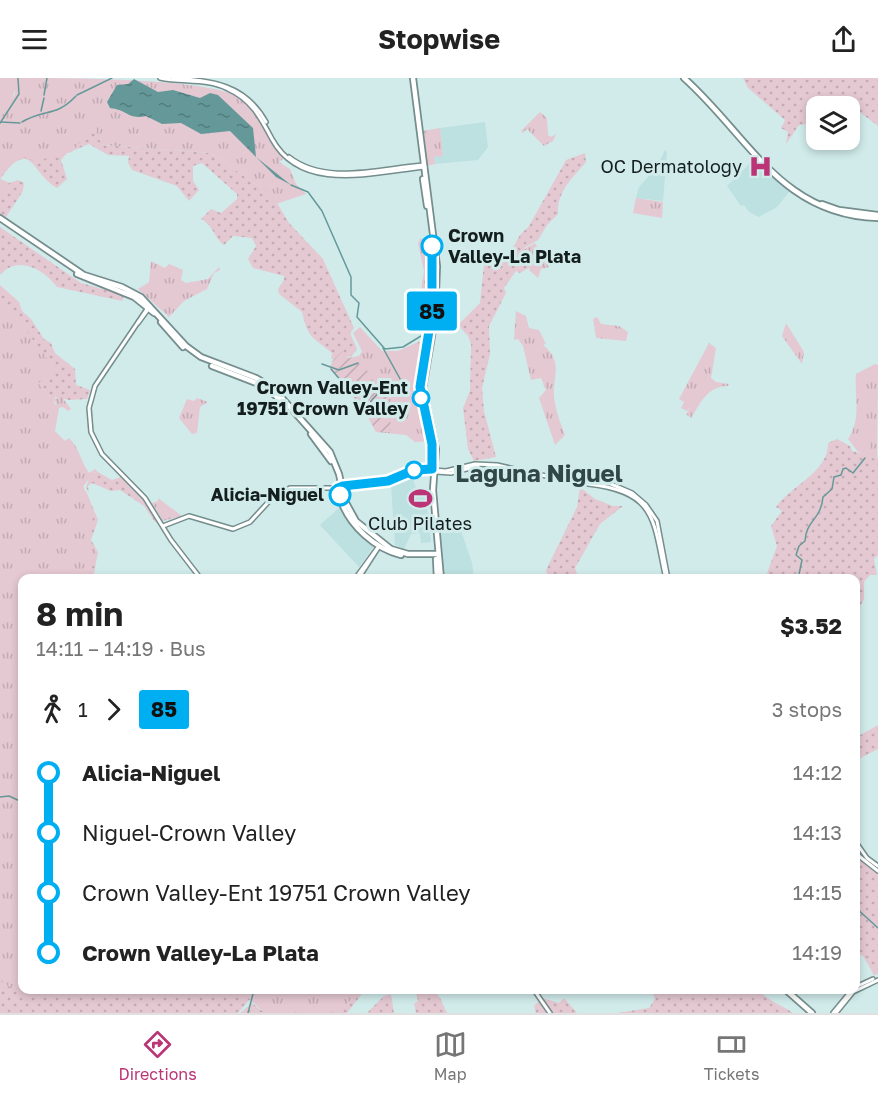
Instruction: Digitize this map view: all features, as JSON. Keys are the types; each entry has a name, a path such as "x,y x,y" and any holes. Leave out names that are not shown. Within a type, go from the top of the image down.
{"main road":[{"path":"160,78 212,83"},
{"path":"173,78 202,79 227,85 244,95 261,113 282,150 302,167"},
{"path":"411,78 434,261 431,318 420,387 432,444 433,511 439,574"},
{"path":"686,78 781,177 806,196 839,210 878,216"},
{"path":"186,81 202,79 234,92 247,102 261,118 280,151 302,167 334,173 423,166"},
{"path":"730,123 734,131 778,178 805,199 834,212 878,216"},
{"path":"0,220 82,277 128,294 150,307 184,348 198,357 265,383 287,402 330,452 339,474 343,507 357,525 379,546 407,555 437,555"},
{"path":"150,307 95,386 89,408 90,425 93,438 102,454 146,498 171,540 197,574"},
{"path":"232,371 264,386 292,413 330,458 340,488"},
{"path":"287,402 292,413 303,420"},
{"path":"465,468 483,464 498,465 563,479 619,486 646,505 659,528 666,574"},
{"path":"163,526 189,516 223,528 237,528 250,522 273,497 290,488 340,488 385,484 417,470 433,471 496,466 570,482 616,488 638,501 654,522 666,574"},
{"path":"340,488 400,478"},
{"path":"563,479 570,482 579,481"},
{"path":"357,525 382,544 407,555"},
{"path":"360,574 379,546"},
{"path":"860,848 867,858 878,866"},
{"path":"860,857 878,872"},
{"path":"860,986 878,979"},
{"path":"860,988 878,979"},
{"path":"537,994 550,1013"},
{"path":"788,994 806,1013"},
{"path":"789,994 812,1013"},
{"path":"834,1013 849,994"},
{"path":"834,1013 851,994"}],"shaded area":[{"path":"485,122 488,147 478,160 435,164 434,157 443,155 440,128"},
{"path":"665,150 667,152 663,201 636,198 639,187 657,167"},
{"path":"755,158 789,192 777,207 759,217 749,212 744,205 741,206 727,186"},
{"path":"412,476 416,488 425,489 431,542 421,543 420,533 411,534 404,549 395,545 391,485"},
{"path":"340,507 352,525 374,546 359,567 320,525"},
{"path":"461,531 473,574 442,574 438,534"}],"green space":[{"path":"0,78 15,78 16,83 12,98 0,115"},
{"path":"15,78 131,80 194,86 238,96 258,117 284,158 279,162 290,169 296,184 306,194 276,204 269,191 211,153 103,145 96,136 97,122 72,152 36,161 25,158 13,162 0,179 0,115 15,94"},
{"path":"743,78 878,78 878,126 860,113 860,96 806,96 806,124 799,125 786,144 788,132 781,128 785,120 748,88"},
{"path":"540,112 547,118 548,135 551,137 556,134 553,141 544,146 527,129 523,133 521,131"},
{"path":"104,113 96,131 103,145 211,153 254,183 270,191 289,223 323,259 354,328 350,333 357,349 352,356 331,359 332,353 315,340 309,332 302,312 279,294 278,289 284,276 253,268 248,259 256,246 252,238 233,236 224,245 209,225 201,219 211,209 221,213 237,199 237,194 202,163 193,166 193,181 199,190 189,201 177,186 132,170 128,163 129,156 108,155 89,144 67,153 61,160 67,179 57,188 25,159 11,166 0,179 0,151"},
{"path":"440,128 443,156 434,157 435,164 426,166 422,131"},
{"path":"585,153 586,162 563,192 558,214 547,225 538,240 524,248 530,267 520,273 516,271 504,288 506,293 489,326 490,354 482,388 484,411 496,457 474,461 468,449 463,408 470,391 471,344 468,336 460,327 460,323 480,303 484,264 508,256 520,235 529,226 566,160"},
{"path":"0,179 9,183 18,180 24,183 23,191 6,217 0,214"},
{"path":"0,179 9,183 0,200"},
{"path":"636,198 663,202 662,218 633,213"},
{"path":"0,227 81,283 124,295 122,301 57,287 45,274 30,266 14,266 0,275"},
{"path":"428,238 432,267 426,330 415,329 424,271 418,243 420,239"},
{"path":"535,243 549,267 541,269 538,278 529,270 530,260 524,249"},
{"path":"151,261 165,268 169,264 183,270 181,280 186,283 208,279 219,267 220,270 214,273 207,289 184,301 169,317 138,289 149,282"},
{"path":"0,285 19,302 22,311 31,319 44,339 51,343 55,353 75,369 76,385 90,390 87,399 69,400 55,397 54,403 58,408 54,432 77,456 87,473 98,472 112,480 121,477 141,496 158,521 155,522 144,506 120,490 111,491 92,483 88,486 89,493 86,487 89,479 81,489 86,491 98,520 91,540 98,552 94,574 18,574 18,994 362,994 347,1013 240,1013 252,1003 262,1011 264,1004 255,997 248,1001 238,1013 0,1013"},
{"path":"0,296 56,370 38,382 47,399 57,407 54,399 62,397 71,409 68,411 63,407 59,408 55,431 65,441 69,438 78,450 89,473 95,469 98,472 94,472 83,485 93,517 90,541 97,553 90,574 18,574 18,986 14,991 0,979"},
{"path":"516,311 526,316 529,328 539,330 546,344 543,345 554,358 556,365 555,403 565,435 555,445 539,398 546,390 541,378 531,380 523,346 518,339 514,340"},
{"path":"597,317 601,324 619,326 628,332 626,341 596,338 593,319"},
{"path":"786,323 804,352 802,364 782,336"},
{"path":"360,327 382,351 398,351 425,339 418,384 429,441 415,442 406,435 376,432 365,411 330,368 333,360 343,351 348,358 359,356 362,351 353,333"},
{"path":"709,343 716,348 711,378 716,382 729,384 710,392 691,418 686,414 691,406 687,411 681,408 684,402 679,399"},
{"path":"412,346 419,357 403,366 396,355"},
{"path":"343,351 348,358 361,356 359,364 371,374 374,385 385,390 391,407 390,432 376,432 365,411 330,368 333,360"},
{"path":"875,364 878,365 877,460 858,452 848,439 856,415 856,374"},
{"path":"197,398 208,402 200,407 197,433 192,434 179,418 187,399 194,401"},
{"path":"854,437 871,438 870,454 858,450"},
{"path":"837,439 850,446 852,451 878,458 878,555 874,559 877,575 870,575 864,582 864,599 860,607 860,574 767,574 777,546 771,526 782,511 776,507 816,470 827,453 828,443"},
{"path":"580,487 595,499 613,506 623,506 600,524 575,568 577,574 547,574 546,570 577,507"},
{"path":"158,498 182,516 163,521 152,503 158,501"},
{"path":"878,725 878,749 860,758 860,735"},
{"path":"860,859 878,873 878,974 874,975 860,954"},
{"path":"244,994 356,994 339,1013 265,1013"},
{"path":"391,994 394,1013 367,1013 384,996"},
{"path":"416,994 437,994 447,1013 416,1013 414,1004 418,1001"},
{"path":"653,994 762,994 793,1013 617,1013 649,1008 655,999"},
{"path":"542,998 559,1003 564,998 577,1013 536,1013 534,1006"}],"water":[{"path":"134,79 158,92 173,90 200,98 210,93 218,95 253,128 256,157 230,131 201,134 181,123 162,124 146,116 135,117 110,108 107,102 117,85 128,84"},
{"path":"256,157 291,185 276,177"}],"waterway":[{"path":"0,123 19,94 18,78"},
{"path":"44,95 47,78"},
{"path":"77,95 112,78"},
{"path":"22,122 56,110 76,96"},
{"path":"41,111 44,98"},
{"path":"1,122 20,123"},
{"path":"291,185 308,192 322,211 351,277 351,295 359,303 357,317 385,349 403,347 421,336"},
{"path":"383,348 404,386"},
{"path":"322,364 339,370 358,363"},
{"path":"331,369 347,388"},
{"path":"359,389 367,389 373,384"},
{"path":"368,410 371,401 381,390"},
{"path":"799,574 802,560 796,555 799,546 805,541 808,528 822,505 823,497 832,489 834,477 841,475 843,469 846,468 853,473 865,458"},
{"path":"0,797 9,796 18,800"},
{"path":"860,912 878,928"},
{"path":"248,1013 253,994"}],"bus line":[{"name":"85","path":"340,495 338,488 343,486 394,480 414,470 432,469 432,444 420,387 432,312 434,266 432,246"}],"place":[{"name":"OC Dermatology","path":"760,167"},
{"name":"Crown Valley-La Plata","path":"432,246"},
{"name":"Crown Valley-Ent 19751 Crown Valley","path":"421,398"},
{"name":"Alicia-Niguel","path":"340,495"},
{"name":"Club Pilates","path":"420,498"}],"district":[{"name":"Laguna Niguel","path":"539,474"}]}
